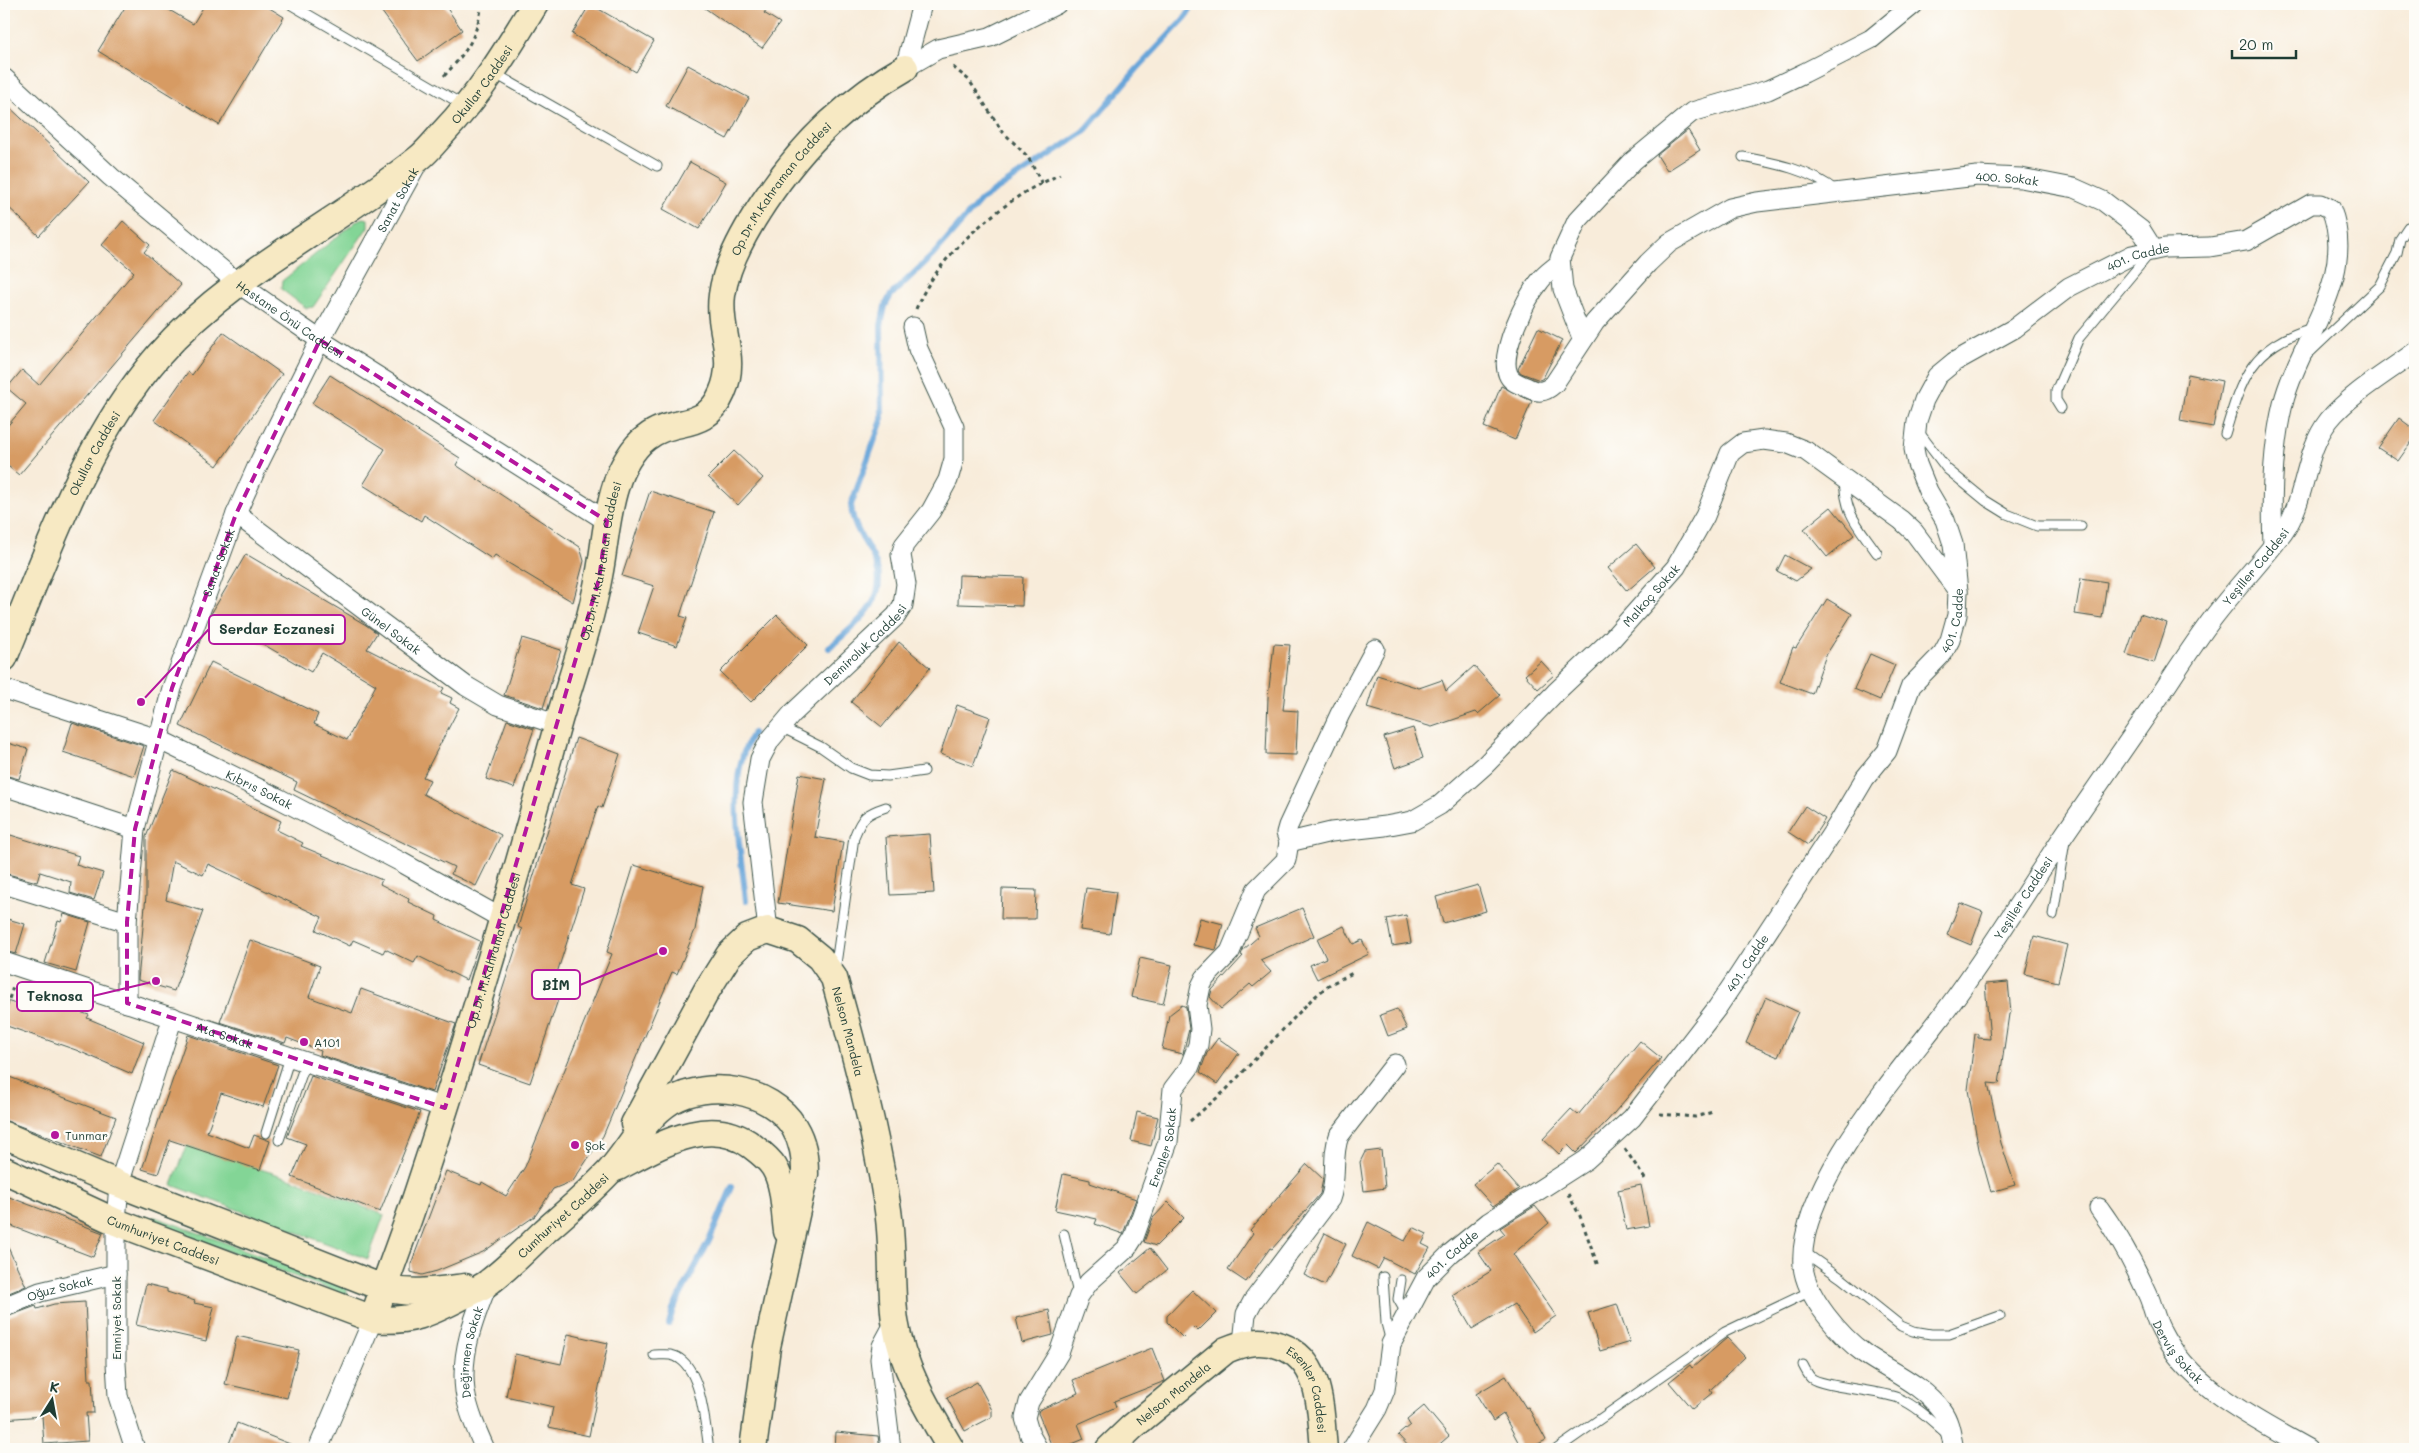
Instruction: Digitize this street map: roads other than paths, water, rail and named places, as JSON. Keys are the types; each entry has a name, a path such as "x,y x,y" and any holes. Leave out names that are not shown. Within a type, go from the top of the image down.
{"street":[{"name":"Okullar Caddesi","path":"4,658 65,508 107,429 159,355 185,328 239,284 420,158 467,108 494,72 535,4"},
{"path":"905,68 922,4"},
{"name":"Op.Dr.M.Kahraman Caddesi","path":"373,1318 417,1194 444,1108 558,725 599,579 616,482 633,453 646,437 668,428 697,421 710,413 719,402 729,373 729,354 721,302 724,282 733,257 757,215 780,182 828,126 878,85 925,55 950,45 990,37 1057,4"},
{"path":"1582,338 1563,289 1560,263 1564,245 1577,221 1633,162 1682,119 1702,108 1768,90 1828,62 1871,39 1914,4"},
{"name":"Hastane Önü Caddesi","path":"4,78 110,177 239,284 320,340 608,521"},
{"name":"Sanat Sokak","path":"126,1003 127,922 135,829 158,739 190,636 236,514 320,340 420,158"},
{"name":"400. Sokak","path":"1560,263 1537,285 1514,330 1506,353 1508,374 1513,381 1531,390 1547,390 1564,369 1582,338 1648,262 1669,243 1698,224 1730,208 1784,197 1838,194 1977,176 1998,176 2051,182 2074,188 2103,201 2141,230 2153,249"},
{"name":"401. Cadde","path":"1352,1449 1377,1409 1385,1390 1391,1344 1426,1278 1451,1253 1489,1222 1586,1160 1620,1130 1717,1008 1836,827 1865,778 1888,751 1911,686 1943,653 1950,640 1957,615 1958,591 1953,544 1948,528 1917,464 1914,449 1916,427 1924,400 1937,376 1954,362 2015,328 2068,287 2132,255 2153,249 2210,247 2246,241 2311,204 2321,204 2331,209 2337,224 2338,252 2332,284 2283,402 2277,434 2272,514 2273,545"},
{"name":"Demiroluk Caddesi","path":"768,930 753,802 760,759 770,740 781,727 896,616 903,605 906,584 901,555 904,545 931,511 948,480 954,459 954,427 918,349 913,327"},
{"name":"Yeşiller Caddesi","path":"1952,1444 1949,1425 1943,1412 1934,1402 1914,1384 1862,1352 1818,1304 1803,1270 1803,1252 1812,1215 1833,1166 1885,1086 1981,964 2065,834 2213,618 2273,545 2293,516 2319,436 2329,419 2346,403 2415,352"},
{"name":"Malkoç Sokak","path":"1290,842 1331,832 1412,821 1440,804 1485,765 1554,693 1611,640 1676,567 1705,516 1730,453 1743,443 1764,440 1786,443 1806,451 1901,520 1914,532 1958,591"},
{"name":"Günel Sokak","path":"236,514 466,686 498,705 558,725"},
{"name":"Erenler Sokak","path":"1038,1449 1026,1426 1025,1411 1059,1353 1079,1296 1089,1282 1127,1248 1151,1192 1168,1142 1173,1090 1188,1068 1198,1045 1200,986 1230,952 1253,896 1286,860 1290,842 1286,833 1288,826 1340,714 1375,649"},
{"name":"Kıbrıs Sokak","path":"4,689 158,739 278,798 501,918"},
{"path":"4,786 135,829"},
{"path":"4,884 127,922"},
{"path":"609,1171 707,990 729,955 747,938 768,930"},
{"name":"Nelson Mandela","path":"768,930 798,940 820,958 834,978 880,1157 890,1221 895,1322 905,1360 928,1411 951,1449"},
{"name":"Ata Sokak","path":"12,964 444,1108"},
{"name":"Emniyet Sokak","path":"135,1449 118,1396 116,1363 116,1222 119,1184 173,1017"},
{"path":"1242,1343 1246,1314 1330,1199 1334,1188 1335,1146 1339,1136 1395,1064"},
{"name":"Cumhuriyet Caddesi","path":"4,1170 116,1222 373,1318 391,1321 426,1315 488,1284 609,1171 656,1112 670,1102 686,1094 706,1090 728,1090 753,1095 769,1103 793,1125 805,1155 802,1195 788,1244 767,1347 753,1449"},
{"path":"609,1171 665,1143 686,1135 724,1132 745,1140 762,1153 774,1167 781,1184 788,1244"},
{"path":"4,1135 119,1184 383,1288 405,1293 423,1293 488,1284"},
{"name":"Derviş Sokak","path":"2099,1208 2124,1245 2148,1295 2161,1330 2180,1358 2208,1387 2244,1413 2308,1449"},
{"name":"Oğuz Sokak","path":"4,1307 40,1292 116,1274"},
{"name":"Değirmen Sokak","path":"484,1449 465,1392 464,1364 474,1319 488,1284"},
{"path":"318,1449 373,1318"},
{"path":"891,1449 880,1359 882,1346 895,1322"},
{"name":"Esenler Caddesi","path":"1242,1343 1267,1341 1288,1348 1303,1360 1312,1374 1318,1392 1324,1449"},
{"name":"Nelson Mandela","path":"1109,1449 1132,1427 1226,1350 1242,1343"}],"lane":[{"path":"290,4 467,108"},
{"path":"494,72 657,166"},
{"path":"1744,157 1793,169 1827,184 1838,194"},
{"path":"2299,362 2380,286 2397,253 2400,239 2408,227"},
{"path":"2061,408 2056,400 2056,391 2079,338 2153,249"},
{"path":"2225,434 2245,375 2259,357 2284,339 2315,327"},
{"path":"1916,427 1931,451 1947,469 1986,501 2007,514 2037,526 2081,526"},
{"path":"1844,478 1844,499 1849,512 1878,553"},
{"path":"781,727 821,747 851,768 869,775 888,776 924,771"},
{"path":"834,978 854,837 859,824 867,813 886,807"},
{"path":"2053,916 2065,834"},
{"path":"266,1133 298,1059"},
{"path":"279,1140 298,1059"},
{"path":"1064,1234 1079,1296"},
{"path":"1803,1252 1841,1278 1900,1326 1913,1331 1949,1334 2000,1316"},
{"path":"1383,1277 1386,1323 1391,1344"},
{"path":"1401,1280 1398,1299 1406,1314"},
{"path":"1558,1449 1725,1332 1811,1290"},
{"path":"654,1355 669,1354 680,1359 690,1371 703,1412 709,1449"},
{"path":"1803,1365 1811,1378 1820,1382 1878,1393 1913,1406 1952,1444"}],"waterway":[{"path":"829,648 862,617 871,606 877,594 879,581 877,567 855,524 851,505 882,420 881,326 885,306 891,295 933,255 981,200 1083,133 1137,69 1186,17 1194,4"},
{"path":"746,901 738,838 737,793 739,771 744,751 753,733"},
{"path":"669,1324 673,1309 709,1241 732,1187"}],"place":[{"name":"Serdar Eczanesi","path":"141,702"},
{"name":"BİM","path":"663,951"},
{"name":"Teknosa","path":"156,981"},
{"name":"A101","path":"304,1042"},
{"name":"Tunmar","path":"55,1135"},
{"name":"Şok","path":"575,1145"}]}
